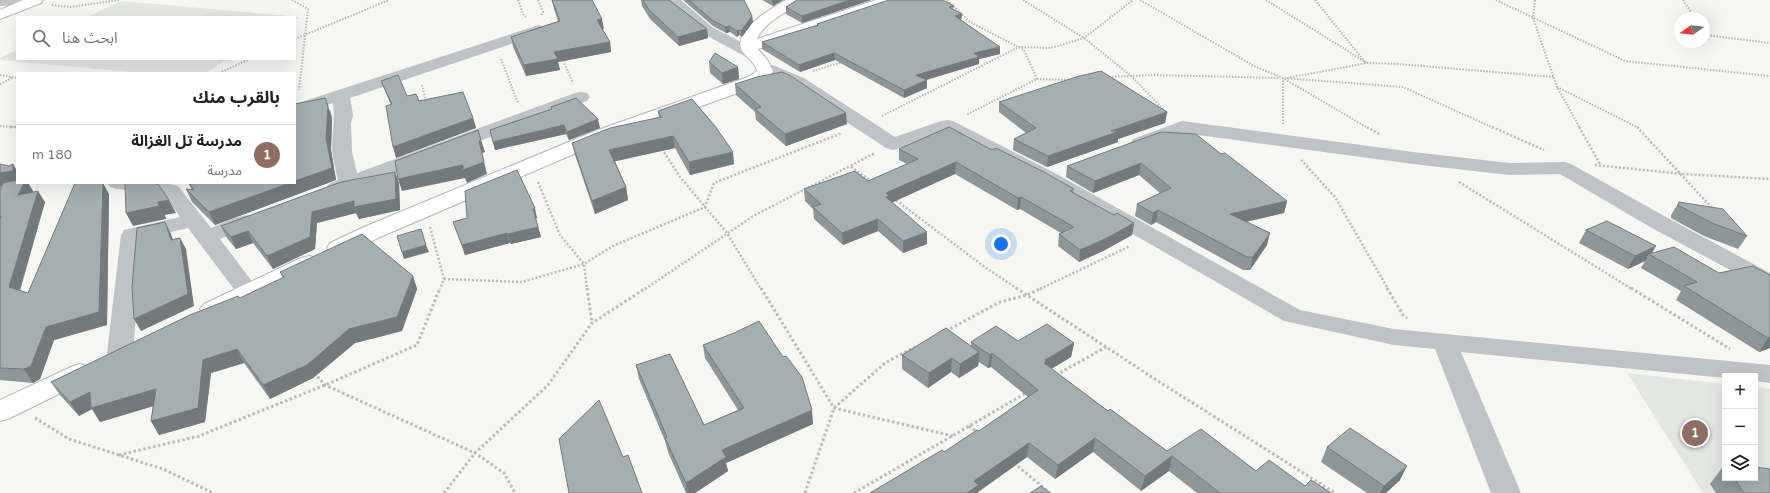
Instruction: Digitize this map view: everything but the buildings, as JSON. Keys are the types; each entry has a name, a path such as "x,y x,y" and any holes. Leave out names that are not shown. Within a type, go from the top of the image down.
{"street":[{"path":"674,0 674,3 707,30 755,56 798,82 893,144 947,125 1046,176 1293,316 1394,337 1770,374"},
{"path":"198,316 372,232 425,209 602,135 754,81 763,74 748,42 752,31 796,0"},
{"path":"755,56 890,0"},
{"path":"0,2 26,1"},
{"path":"0,9 26,1"},
{"path":"0,15 26,1"},
{"path":"296,110 495,44 540,24"},
{"path":"341,95 344,115 342,123 342,152 349,183"},
{"path":"321,194 581,97"},
{"path":"1125,148 1182,127 1413,158 1508,169 1564,168 1658,222 1770,282"},
{"path":"1046,176 1068,168"},
{"path":"130,184 180,188 200,228 248,292"},
{"path":"108,359 132,235 200,228 271,212"},
{"path":"7,408 141,343"},
{"path":"1445,343 1506,493"}],"path":[{"path":"26,1 70,7 118,0"},
{"path":"292,0 308,9 296,110"},
{"path":"296,39 389,0"},
{"path":"518,0 524,16 540,24 556,45 581,97"},
{"path":"538,0 543,12 540,24"},
{"path":"947,0 970,22 1024,50 1036,79"},
{"path":"1023,0 1084,38 1131,76 1182,127"},
{"path":"444,279 522,282 584,264 613,246 705,207 714,183 864,125 1019,48 1051,48 1084,38 1133,0"},
{"path":"1140,0 1256,67 1283,78 1382,136"},
{"path":"1266,0 1367,64"},
{"path":"1315,0 1367,64"},
{"path":"1496,0 1625,61 1770,76"},
{"path":"1535,0 1533,18 1557,87 1600,164"},
{"path":"1683,0 1691,12"},
{"path":"962,24 970,22"},
{"path":"1710,36 1770,43"},
{"path":"495,44 524,118"},
{"path":"221,72 248,60"},
{"path":"807,73 844,61"},
{"path":"1283,78 1367,64 1399,64 1554,77"},
{"path":"418,70 428,105"},
{"path":"0,75 13,78"},
{"path":"1107,78 1153,75 1283,78 1403,87 1555,156 1564,168 1600,164 1683,174 1770,179"},
{"path":"0,84 13,78"},
{"path":"1283,78 1283,141 1335,197 1403,315 1409,319"},
{"path":"947,125 1036,79 1053,81 1076,79"},
{"path":"1557,87 1640,128 1714,209"},
{"path":"644,119 680,177 727,234 834,408 953,436"},
{"path":"0,126 16,127"},
{"path":"444,493 475,453 548,385 592,323 755,215 893,144"},
{"path":"531,165 560,236 584,264 592,323"},
{"path":"850,166 875,185"},
{"path":"1456,180 1737,353"},
{"path":"887,194 986,268 1335,493"},
{"path":"119,455 199,436 325,385 417,345 444,279 425,209"},
{"path":"939,334 1000,302 1027,295 1151,236"},
{"path":"805,493 834,408 885,363 919,345"},
{"path":"1051,378 1106,346"},
{"path":"310,369 325,385 475,453 504,473 515,493"},
{"path":"854,493 1031,390"},
{"path":"7,408 69,439 163,469 213,493"},
{"path":"969,426 982,436"},
{"path":"1012,461 1050,493"},
{"path":"1038,490 1042,487"}],"shaded area":[{"path":"121,1 289,16 89,16"},
{"path":"16,50 16,60 226,60 207,72 132,72 0,60 0,58"},
{"path":"1627,373 1722,384 1722,481 1758,481 1758,387 1770,389 1770,493 1703,493"}],"place":[{"name":"مدرسة تل الغزالة","path":"1695,433"}]}
